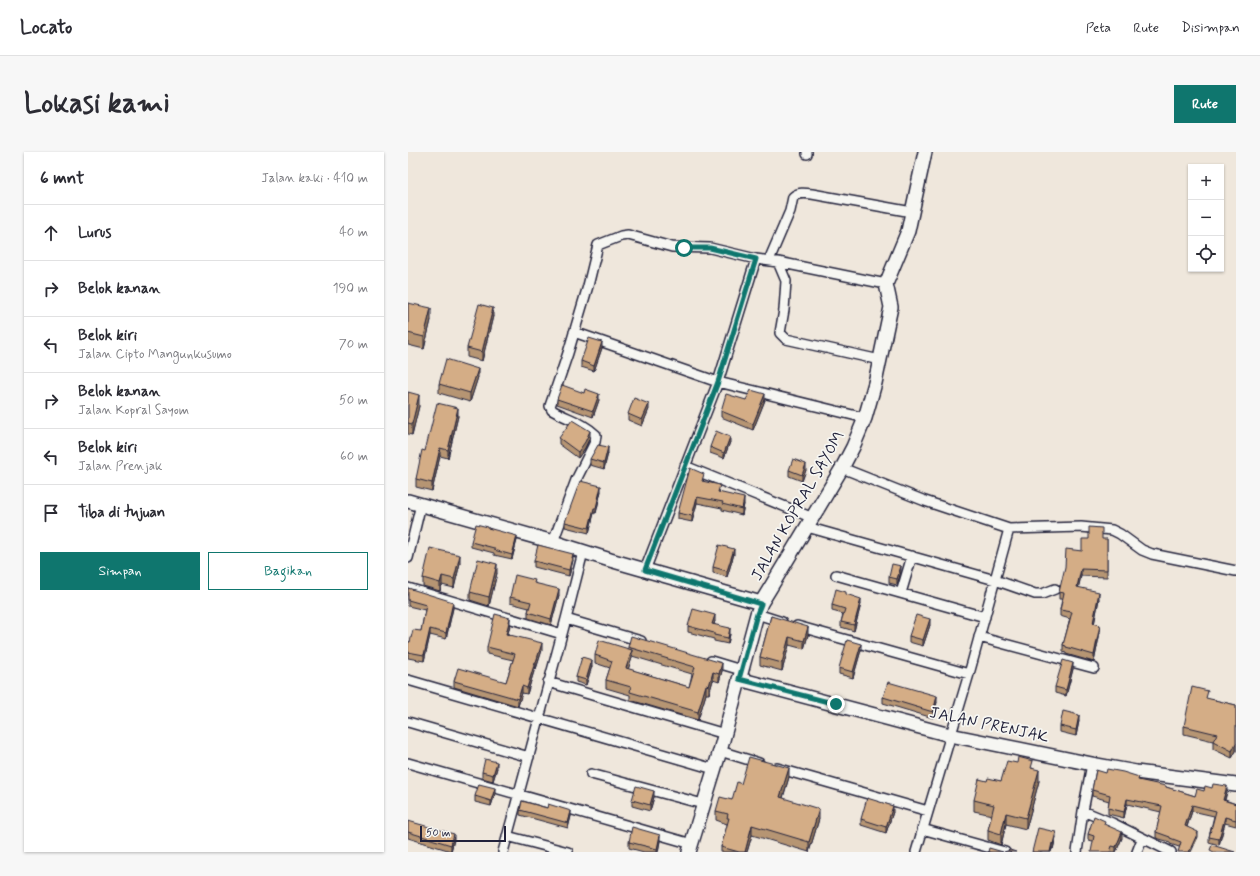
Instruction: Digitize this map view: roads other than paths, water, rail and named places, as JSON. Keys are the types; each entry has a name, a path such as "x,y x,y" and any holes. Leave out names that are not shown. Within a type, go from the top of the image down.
{"street":[{"path":"553,542 576,480 595,442 596,434 589,428 555,412 550,408 574,332 598,246 621,236 628,235 672,247 710,248 756,259 774,261 886,284 908,231 925,152"},
{"path":"880,360 783,338 780,333 784,310 786,281 774,261 793,197 798,194 812,194 912,212"},
{"path":"645,570 718,382 756,259"},
{"name":"JALAN KOPRAL SAYOM","path":"690,848 725,734 759,609 842,468 853,447 865,418 880,360 891,307 886,284"},
{"path":"574,332 718,382 865,418"},
{"path":"685,466 810,523 912,556 995,580 1035,594 1042,594 1055,590"},
{"path":"842,468 925,501 1009,528 1081,527 1112,530 1120,534 1132,544 1152,554 1236,571"},
{"path":"408,501 645,570 759,609 969,674"},
{"path":"408,558 421,504"},
{"path":"916,852 969,674 1009,528"},
{"path":"503,852 566,619 582,552"},
{"path":"901,593 912,556"},
{"path":"836,575 985,617"},
{"path":"408,588 562,634"},
{"path":"566,619 649,644"},
{"path":"979,637 1094,668"},
{"path":"703,659 740,675"},
{"name":"JALAN PRENJAK","path":"740,675 950,736 1136,772 1236,785"},
{"path":"408,680 714,769"},
{"path":"548,682 725,734"},
{"path":"408,722 528,757"},
{"path":"720,751 928,811"},
{"path":"408,763 690,848"},
{"path":"1077,852 1082,811 1092,764"},
{"path":"591,774 703,804"},
{"path":"1082,811 1112,823 1171,852"},
{"path":"922,829 1005,852"},
{"path":"507,836 568,852"},
{"path":"1137,852 1142,839"}]}
